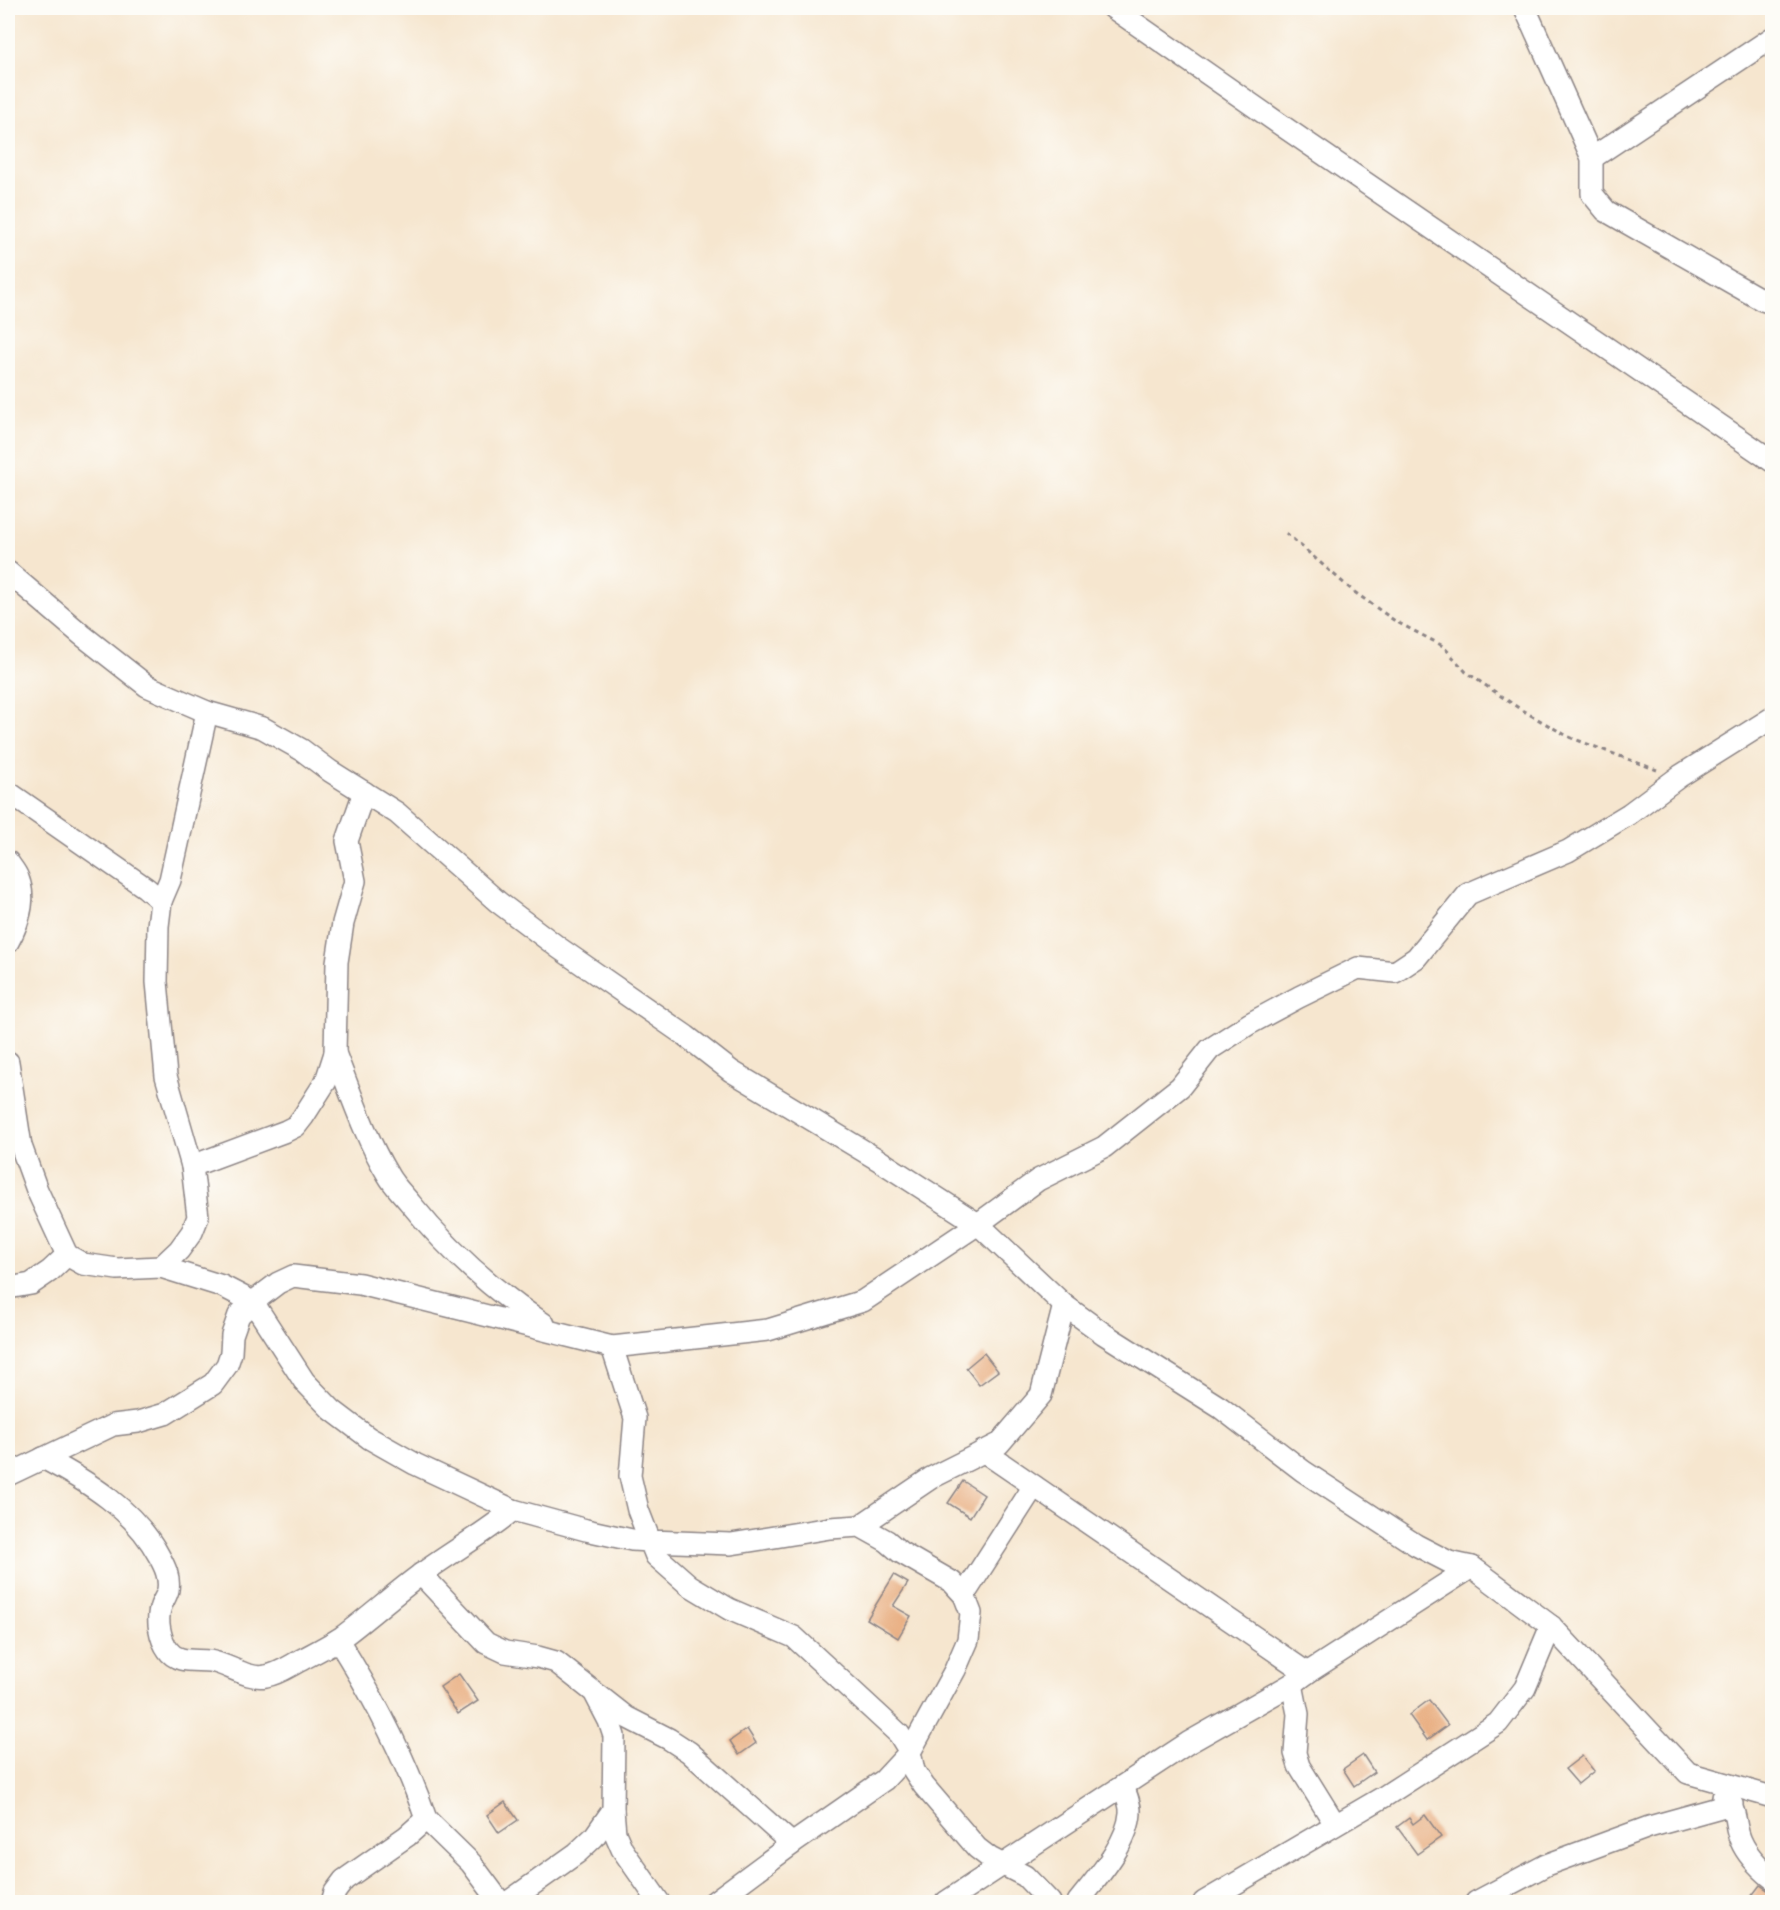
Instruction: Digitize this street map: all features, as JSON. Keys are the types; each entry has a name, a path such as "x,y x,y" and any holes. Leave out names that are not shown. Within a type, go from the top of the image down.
{"street":[{"path":"1113,8 1773,461"},
{"path":"1525,8 1592,158 1592,194 1606,211 1753,295 1773,303"},
{"path":"1592,158 1773,38"},
{"path":"8,572 147,686 207,712 262,728 302,750 398,813 498,902 559,948 686,1036 731,1071 877,1159 978,1224 1064,1305 1104,1334 1221,1408 1303,1471 1407,1539 1449,1563 1472,1567 1551,1626 1688,1773 1732,1804 1740,1840 1750,1856 1773,1878"},
{"path":"161,1267 179,1250 192,1232 198,1217 192,1166 166,1076 157,982 161,901 170,880 207,712"},
{"path":"8,1475 113,1425 138,1422 165,1414 213,1384 227,1365 231,1353 232,1335 239,1315 278,1283 293,1276 360,1284 612,1347 768,1330 863,1301 978,1224 1038,1180 1104,1147 1180,1088 1210,1049 1249,1024 1358,968 1395,972 1416,958 1468,894 1568,851 1629,814 1680,776 1773,718"},
{"path":"192,1166 296,1126 326,1081 335,1053 337,962 343,923 355,881 347,841 364,792"},
{"path":"8,797 141,884 161,901"},
{"path":"8,862 18,878 21,899 18,924 8,942"},
{"path":"335,1053 364,1127 389,1177 428,1225 466,1263 511,1303 557,1334"},
{"path":"8,1062 21,1146 37,1190 67,1255 82,1264 117,1269 161,1267 222,1286 253,1302 304,1381 332,1410 369,1438 392,1452 513,1510 586,1530 632,1540 731,1544 830,1528 860,1526 931,1478 999,1444 1041,1395 1064,1305"},
{"path":"8,1288 31,1284 67,1255"},
{"path":"612,1347 635,1418 630,1476 638,1510 656,1556 688,1585 729,1609 794,1637 899,1734 910,1752 914,1771 941,1808 977,1848 990,1858 1025,1876 1050,1902"},
{"path":"983,1451 1300,1679"},
{"path":"43,1458 74,1474 106,1496 128,1515 152,1543 168,1572 168,1590 160,1609 160,1630 166,1648 177,1658 210,1661 253,1676 264,1677 279,1672 338,1640 422,1574 490,1529 513,1510"},
{"path":"964,1595 1034,1486"},
{"path":"714,1902 884,1780 910,1752 934,1711 968,1640 971,1612 964,1595 952,1582 860,1526"},
{"path":"946,1902 1188,1743 1300,1679 1472,1567"},
{"path":"422,1574 486,1642 505,1652 556,1662 627,1717 689,1752 792,1844"},
{"path":"1204,1902 1385,1796 1498,1723 1525,1688 1551,1626"},
{"path":"338,1640 383,1720 413,1780 426,1819 471,1863 500,1902"},
{"path":"1300,1679 1295,1753 1309,1784 1335,1824"},
{"path":"594,1692 614,1736 615,1833 622,1849 659,1902"},
{"path":"1688,1773 1773,1797"},
{"path":"1078,1902 1118,1847 1123,1836 1130,1812 1123,1786"},
{"path":"1476,1902 1546,1865 1649,1827 1732,1804"},
{"path":"508,1902 577,1853 594,1837 613,1810"},
{"path":"332,1902 335,1892 344,1880 407,1836 426,1819"},
{"path":"1230,1902 1240,1880"}],"path":[{"path":"1286,533 1353,591 1395,621 1443,646 1466,672 1520,709 1569,737 1602,748 1642,766 1680,776"}],"building":[{"path":"984,1353 998,1371 979,1385 966,1368"},
{"path":"963,1481 984,1495 970,1517 948,1503"},
{"path":"894,1575 908,1583 893,1606 911,1616 898,1638 867,1619"},
{"path":"459,1674 478,1701 458,1714 440,1687"},
{"path":"1429,1700 1448,1725 1427,1740 1409,1715"},
{"path":"747,1729 756,1743 739,1755 730,1741"},
{"path":"1363,1755 1374,1772 1354,1786 1343,1769"},
{"path":"1582,1756 1594,1771 1578,1784 1565,1769"},
{"path":"505,1802 518,1820 499,1833 487,1815"},
{"path":"1425,1815 1441,1837 1417,1854 1397,1827 1409,1818 1413,1824"},
{"path":"1760,1885 1773,1894 1773,1902 1747,1902"}]}
